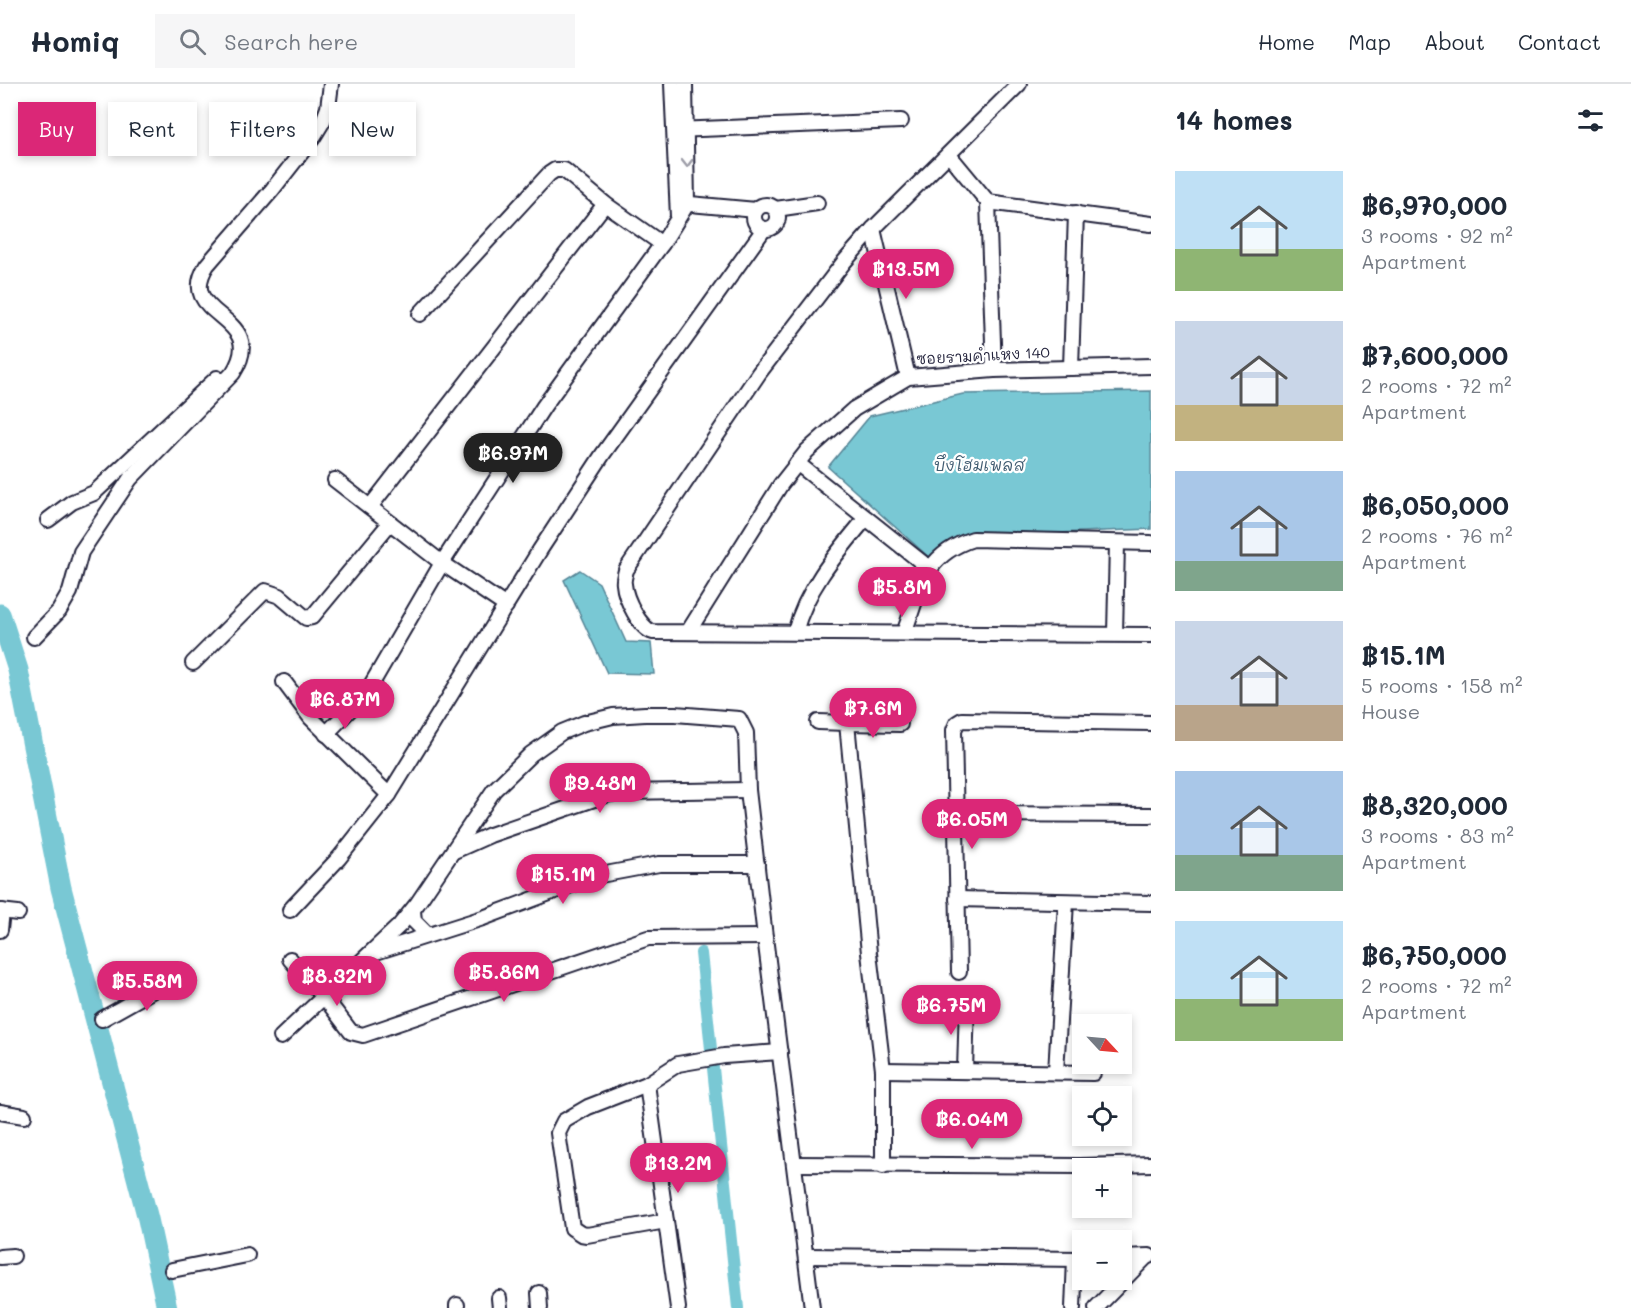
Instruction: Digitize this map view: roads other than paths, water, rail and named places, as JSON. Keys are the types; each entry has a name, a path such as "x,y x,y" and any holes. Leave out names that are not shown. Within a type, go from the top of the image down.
{"street":[{"path":"48,520 72,502 94,493 234,373 242,357 242,340 237,331 207,304 198,288 200,276 312,139 328,108 331,84"},
{"path":"672,84 681,130"},
{"path":"326,734 367,692 442,563 544,406 662,244 678,217 682,203 681,130 685,84"},
{"path":"1019,84 873,229 844,262 759,373 626,570 624,583 626,593 645,628 653,632 1151,635"},
{"path":"681,130 901,121"},
{"path":"949,155 988,202 994,370"},
{"path":"420,314 555,170 564,170 605,204 662,244"},
{"path":"988,202 1151,224"},
{"path":"682,203 756,210 764,205 776,209 817,203"},
{"path":"370,507 605,204"},
{"path":"290,910 339,858 389,795 603,454 764,229 775,225 778,217 776,209"},
{"path":"756,210 755,222 764,229"},
{"path":"1071,368 1076,213"},
{"path":"873,229 908,377"},
{"name":"ซอยรามคำแหง 140","path":"688,632 781,484 807,451 854,409 908,377 994,370 1151,366"},
{"path":"34,638 59,611 70,592 81,552 115,499 180,420"},
{"path":"797,463 929,568"},
{"path":"335,480 442,563 506,606"},
{"path":"795,632 801,610 814,586 866,518"},
{"path":"193,663 265,591 279,596 306,618 312,616 390,523"},
{"path":"904,633 929,568 948,549 973,539 1151,543"},
{"path":"1115,634 1117,543"},
{"path":"284,682 326,734 389,795"},
{"path":"281,1037 372,954 412,910 494,790 531,754 562,732 584,723 613,716 675,714 739,720 746,732 748,790 812,1308"},
{"path":"959,972 954,730 957,723 962,720 1151,723"},
{"path":"819,722 900,724"},
{"path":"847,723 869,953 883,1070 883,1166"},
{"path":"454,851 490,835 621,792 748,790"},
{"path":"956,814 1151,815"},
{"path":"372,954 483,918 595,876 658,864 757,864"},
{"path":"957,899 1151,903"},
{"path":"1056,1072 1066,902"},
{"path":"412,910 414,921 428,935"},
{"path":"0,930 1,911 18,913"},
{"path":"290,959 325,998 351,1032 363,1035 648,938 765,937"},
{"path":"102,1019 175,978"},
{"path":"965,1071 967,1003"},
{"path":"666,1221 587,1235 572,1228 558,1133 564,1121 588,1107 646,1084 678,1064 704,1058 780,1052"},
{"path":"883,1070 1072,1072"},
{"path":"646,1084 678,1308"},
{"path":"0,1112 24,1116"},
{"path":"795,1164 883,1166 1151,1164"},
{"path":"172,1270 247,1255"},
{"path":"806,1256 1072,1259"},
{"path":"1132,1257 1148,1256"},
{"path":"1096,1308 1148,1256"},
{"path":"1073,1308 1075,1290"},
{"path":"539,1293 540,1308"}],"water":[{"name":"บึงโฮมเพลส","path":"1151,391 1151,529 960,537 931,559 828,467 870,416 963,394"},
{"path":"580,570 599,583 626,642 651,643 654,674 607,673 564,580"}],"waterway":[{"path":"0,614 18,670 61,888 148,1219 167,1308"},
{"path":"701,953 738,1308"}]}
